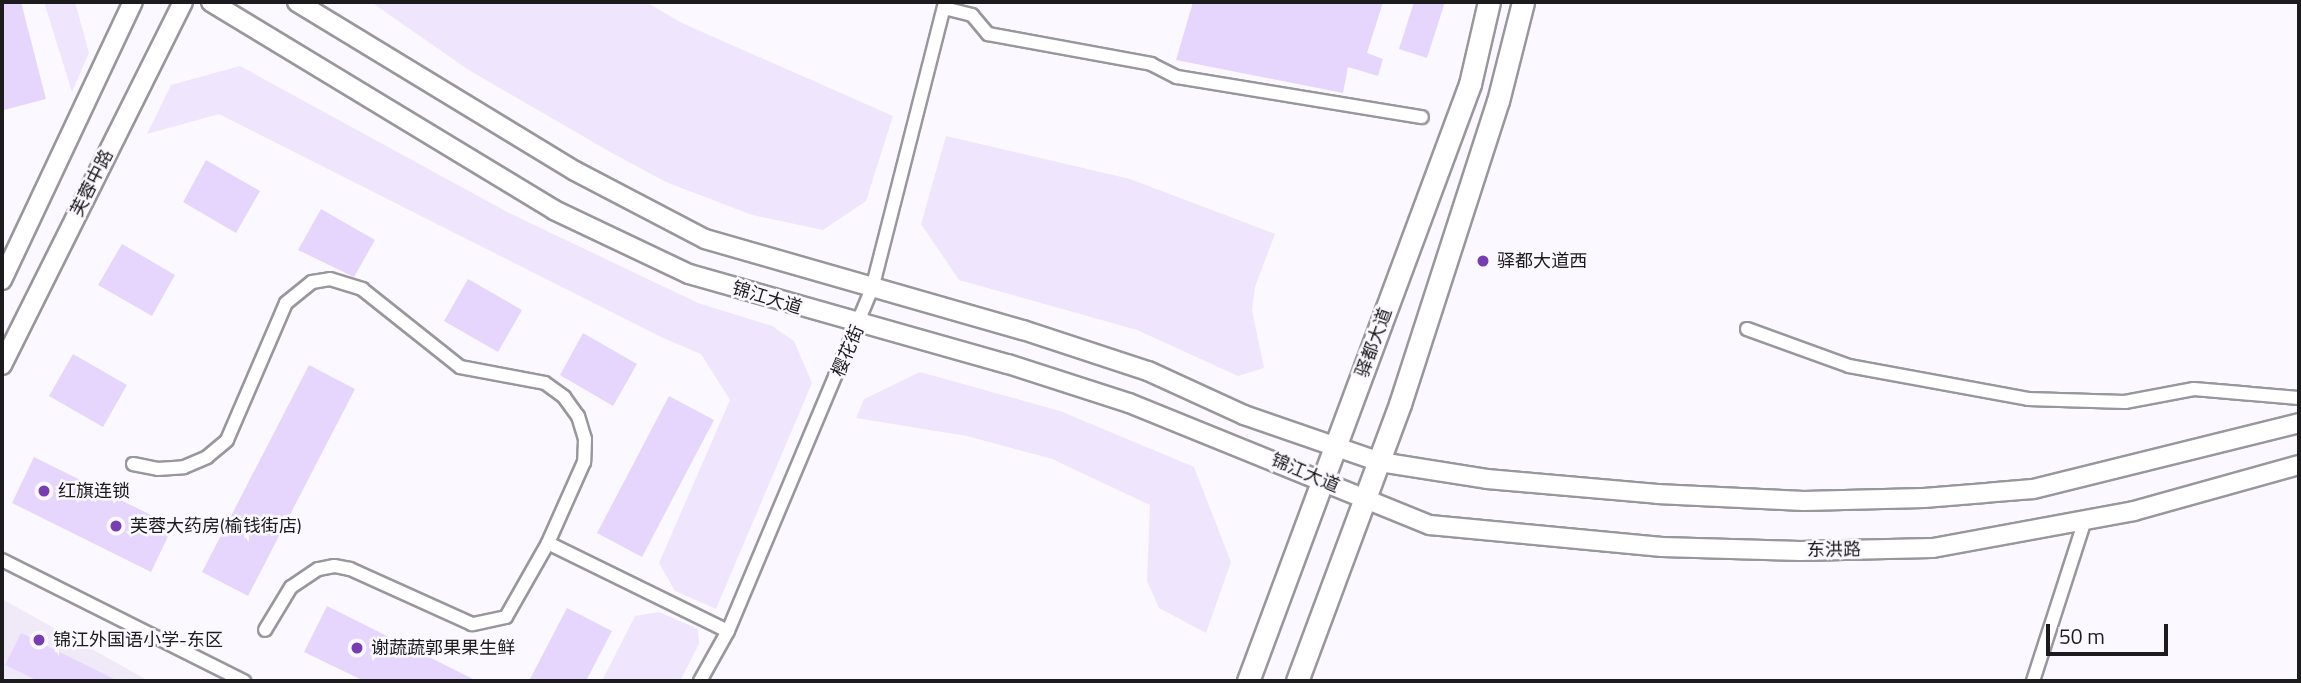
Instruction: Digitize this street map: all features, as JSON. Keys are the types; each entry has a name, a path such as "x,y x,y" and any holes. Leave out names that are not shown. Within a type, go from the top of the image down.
{"main road":[{"path":"2,280 132,2"},
{"name":"芙蓉中路","path":"2,365 183,2"},
{"name":"锦江大道","path":"211,2 554,210 689,274 859,325 1008,364 1117,399 1323,479 1365,500"},
{"name":"锦江大道","path":"297,2 575,171 705,239 872,289 1023,330 1135,367 1244,415 1380,462"},
{"name":"驿都大道","path":"1248,681 1470,84 1489,2"},
{"path":"1297,681 1380,462 1498,101 1523,2"},
{"path":"1380,462 1487,479 1657,494 1804,501 1924,498 2033,489 2299,423"},
{"name":"东洪路","path":"1365,500 1430,525 1545,539 1676,547 1933,548 2085,520 2299,465"}],"street":[{"name":"樱花街","path":"700,681 728,631 872,289 944,5"},
{"path":"944,5 972,15 988,34 1151,64 1177,77 1422,117"},
{"path":"133,464 158,469 184,467 207,457 227,440 286,303 312,282 346,281 362,289 460,367 545,383 564,397 578,416 585,439 584,462 548,543 506,617 489,623 456,618 350,569 334,566 310,572 291,587 265,630"},
{"path":"1747,329 1849,366 2028,399 2125,402 2194,389 2299,398"},
{"path":"2032,681 2085,520"},
{"path":"548,543 728,631"},
{"path":"2,561 244,681"}],"shaded area":[{"path":"44,2 75,2 89,53 72,92"},
{"path":"371,2 646,2 682,23 893,116 866,201 823,230 752,215 666,182 612,153 467,69"},
{"path":"240,66 509,213 698,303 772,326 794,341 812,383 716,609 675,591 659,563 730,400 701,354 663,338 219,114 147,134 171,85"},
{"path":"946,136 1130,179 1275,234 1255,287 1252,310 1264,368 1238,376 1137,330 959,280 921,224"},
{"path":"920,372 1060,411 1194,467 1231,562 1206,633 1159,608 1147,581 1150,505 1052,459 967,436 856,418 864,399"},
{"name":"锦江外国语小学-东区","path":"2,599 149,681 2,681"},
{"path":"659,612 698,629 699,644 680,681 602,681 635,616"}],"building":[{"path":"2,2 21,2 46,99 4,110"},
{"path":"1193,2 1383,2 1367,53 1383,59 1378,76 1348,67 1343,93 1176,60"},
{"path":"1414,2 1445,2 1427,58 1399,49"},
{"path":"206,160 260,191 236,233 183,202"},
{"path":"321,209 375,240 354,277 298,250"},
{"path":"122,244 175,275 152,316 98,285"},
{"path":"468,279 522,310 498,352 444,321"},
{"path":"583,333 637,364 613,406 560,375"},
{"path":"73,354 127,385 103,427 49,396"},
{"path":"309,365 355,389 248,596 202,572"},
{"path":"669,396 714,420 642,557 597,533"},
{"path":"34,457 173,526 151,572 12,503"},
{"path":"327,606 477,681 364,681 304,652"},
{"path":"567,608 612,631 586,681 529,681"},
{"path":"21,633 118,681 38,681 5,665"}],"place":[{"name":"驿都大道西","path":"1483,261"},
{"name":"红旗连锁","path":"44,491"},
{"name":"芙蓉大药房(榆钱街店)","path":"116,526"},
{"name":"锦江外国语小学-东区","path":"39,640"},
{"name":"谢蔬蔬郭果果生鲜","path":"357,648"}]}
